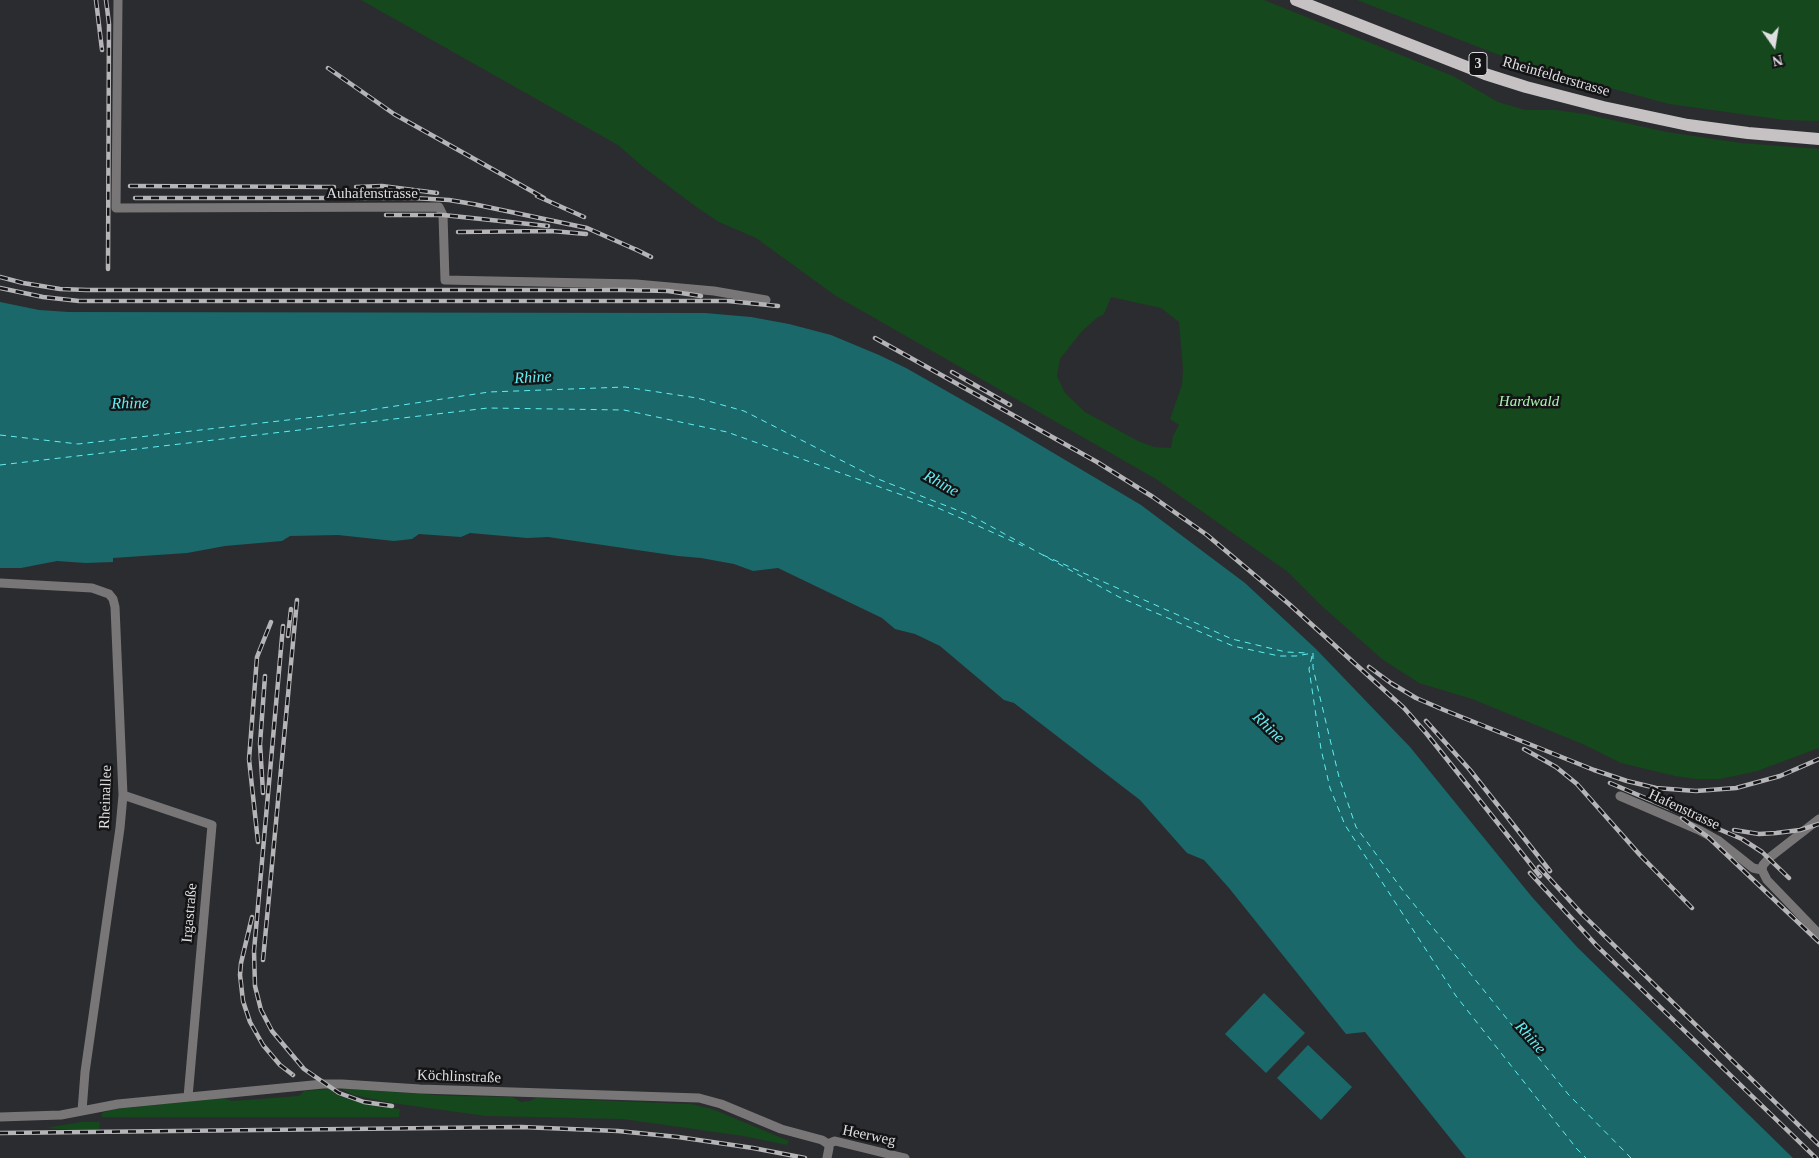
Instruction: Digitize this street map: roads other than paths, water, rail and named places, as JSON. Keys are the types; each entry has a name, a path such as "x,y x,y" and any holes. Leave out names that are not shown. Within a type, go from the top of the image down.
{"main road":[{"name":"Rheinfelderstrasse","path":"1296,0 1485,74 1603,108 1688,125 1748,133 1819,139"},
{"name":"Rheinfelderstrasse","path":"1316,0 1486,67 1611,103 1678,117 1770,129 1819,132"}],"street":[{"name":"Auhafenstrasse","path":"118,0 116,208 439,207 444,215 445,280 636,284 714,291 766,300"},
{"name":"Rheinallee","path":"0,583 92,588 104,591 114,599 123,794 120,828 85,1072 82,1111"},
{"name":"Irgastraße","path":"123,794 212,825 188,1097"},
{"name":"Hafenstrasse","path":"1620,796 1719,840 1753,868 1762,870 1766,880 1819,934"},
{"path":"1762,870 1764,862 1819,819"},
{"name":"Köchlinstraße","path":"0,1117 61,1115 118,1104 323,1084 420,1090 699,1098 721,1104 781,1129 822,1140 828,1146"},
{"name":"Heerweg","path":"828,1146 835,1141 904,1158"},
{"path":"827,1158 828,1146"}],"water":[{"name":"Rhine","path":"0,302 39,310 69,312 705,313 751,317 789,324 831,335 879,355 906,368 1008,426 1141,505 1245,583 1316,649 1410,747 1532,897 1577,947 1793,1158 1466,1158 1365,1032 1346,1034 1229,888 1204,860 1187,853 1140,800 1014,703 1004,700 940,646 915,634 895,629 882,618 778,568 753,571 734,564 701,558 548,537 527,538 470,533 461,537 419,534 412,539 394,541 338,535 290,536 282,541 225,546 187,553 113,558 113,562 57,561 21,568 0,568"},
{"path":"1264,993 1305,1033 1266,1073 1225,1034"},
{"path":"1308,1045 1352,1087 1321,1120 1277,1078"}],"railway":[{"path":"96,0 102,50"},
{"path":"106,0 109,24 108,269"},
{"path":"328,68 394,114 544,198"},
{"path":"130,186 334,187"},
{"path":"356,187 382,186 437,193"},
{"path":"537,196 584,217"},
{"path":"135,198 325,198"},
{"path":"356,198 413,198 449,200 473,204 587,228 639,251"},
{"path":"386,215 443,215 548,226"},
{"path":"458,232 552,231 586,234"},
{"path":"635,249 651,257"},
{"path":"0,277 60,289 87,290"},
{"path":"0,288 43,297 79,301 728,301 778,306"},
{"path":"82,290 623,290 668,291 701,296"},
{"path":"875,338 1097,462 1153,497 1207,535 1289,604 1404,708 1540,876"},
{"path":"952,372 1010,405"},
{"path":"263,960 297,600"},
{"path":"288,636 291,609"},
{"path":"258,842 249,759 257,657 271,622"},
{"path":"283,626 254,951 255,986 261,1010 272,1031 304,1069 339,1093 364,1102 392,1106"},
{"path":"1369,667 1395,686"},
{"path":"263,793 260,744 265,676"},
{"path":"1391,683 1416,698 1594,770 1656,788 1696,791 1736,788 1780,776 1819,759"},
{"path":"1426,721 1470,770 1550,871"},
{"path":"1524,749 1556,767 1577,784 1640,855 1692,908"},
{"path":"1610,783 1742,839 1762,852 1789,878"},
{"path":"1682,818 1708,837 1819,942"},
{"path":"1734,830 1759,834 1776,833 1800,830 1819,824"},
{"path":"1539,867 1582,914 1819,1145"},
{"path":"1530,873 1597,946 1816,1158"},
{"path":"252,917 241,963 240,975 243,1001 250,1022 263,1045 280,1065 293,1075"},
{"path":"0,1133 521,1127 618,1131 678,1137 805,1158"}],"park label":[{"name":"Hardwald","path":"1529,402"}]}
